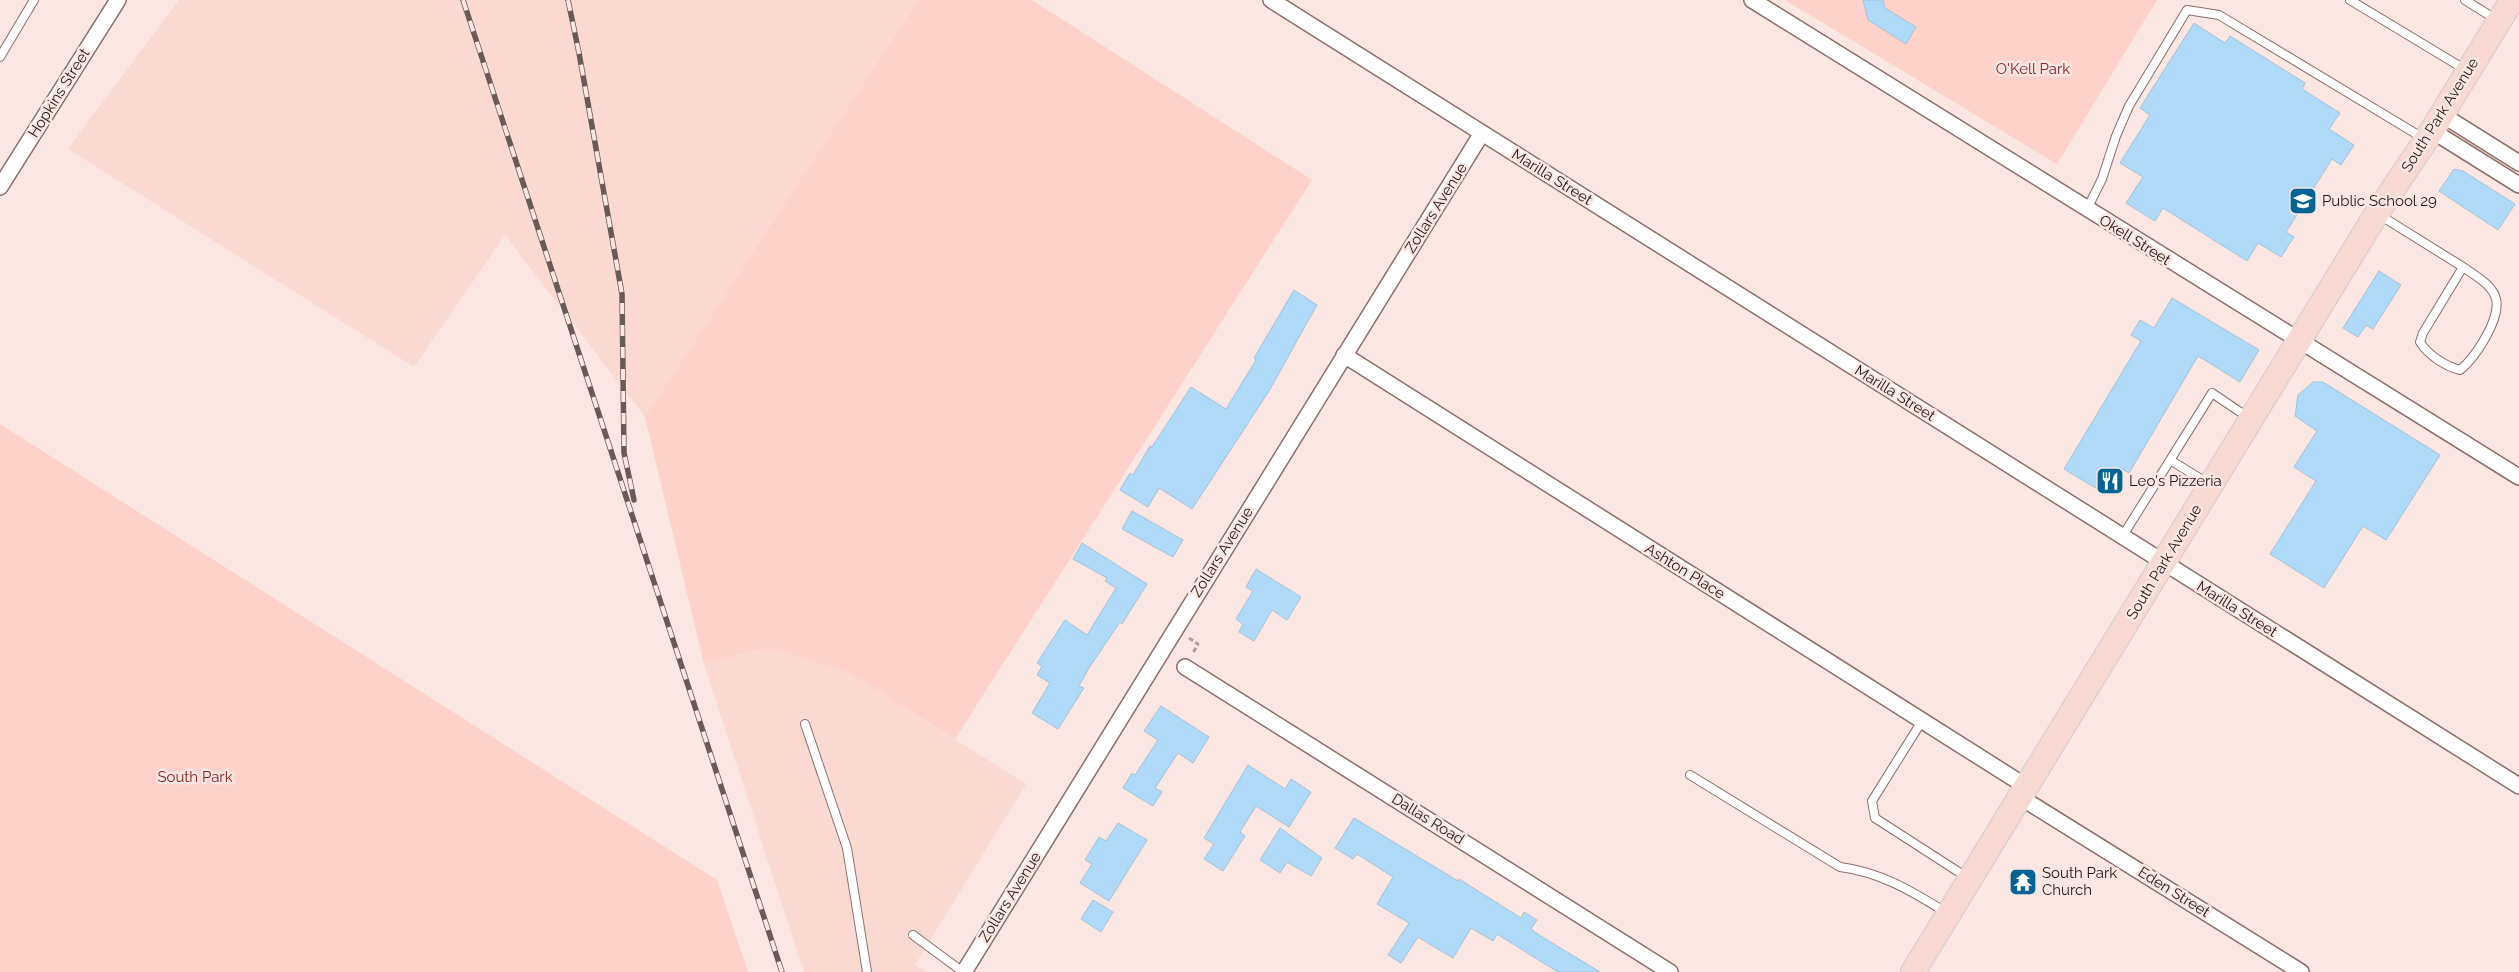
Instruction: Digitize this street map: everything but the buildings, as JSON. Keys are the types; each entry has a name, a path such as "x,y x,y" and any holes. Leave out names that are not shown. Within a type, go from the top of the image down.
{"main road":[{"name":"South Park Avenue","path":"1913,972 2377,213 2433,128 2512,0"}],"street":[{"name":"Hopkins Street","path":"0,187 118,0"},
{"name":"Marilla Street","path":"1271,0 2519,786"},
{"name":"Okell Street","path":"1752,0 2519,477"},
{"path":"2433,128 2519,163"},
{"path":"2433,128 2519,184"},
{"name":"Zollars Avenue","path":"963,972 1482,133"},
{"name":"Ashton Place","path":"1344,355 1922,720 2024,792"},
{"name":"Dallas Road","path":"1185,666 1670,972"},
{"name":"Eden Street","path":"2024,792 2301,972"}],"lane":[{"path":"0,57 34,0"},
{"path":"2350,0 2468,71"},
{"path":"2465,0 2499,21"},
{"path":"2087,210 2102,179 2116,136 2129,106 2187,10 2219,15 2433,128"},
{"path":"2377,213 2463,267 2489,287 2496,299 2493,324 2468,364 2460,370 2451,367 2425,350 2420,342 2423,333 2463,267"},
{"path":"2122,537 2212,393 2251,419"},
{"path":"2170,460 2211,486"},
{"path":"1922,720 1872,801 1875,818 1970,879"},
{"path":"805,724 847,848 867,972"},
{"path":"1690,775 1840,867 1860,869 1895,882 1949,914"},
{"path":"913,935 963,972"}],"path":[{"path":"1175,630 1198,644 1185,666"}],"shaded area":[{"path":"179,0 918,0 645,417 505,235 414,367 68,149"},
{"path":"768,647 850,673 1026,784 915,965 926,972 804,972 704,664"}],"green space":[{"path":"918,0 1032,0 1312,180 955,739 850,673 768,647 704,664 645,417"},
{"name":"O'Kell Park","path":"1785,0 2157,0 2057,164"},
{"name":"South Park","path":"0,424 717,880 748,972 0,972"}],"railway":[{"path":"463,0 782,972"},
{"path":"568,0 622,294 624,453 634,500"}],"place":[{"name":"Public School 29","path":"2303,201"},
{"name":"Leo's Pizzeria","path":"2110,481"},
{"name":"South Park Church","path":"2023,882"}]}
